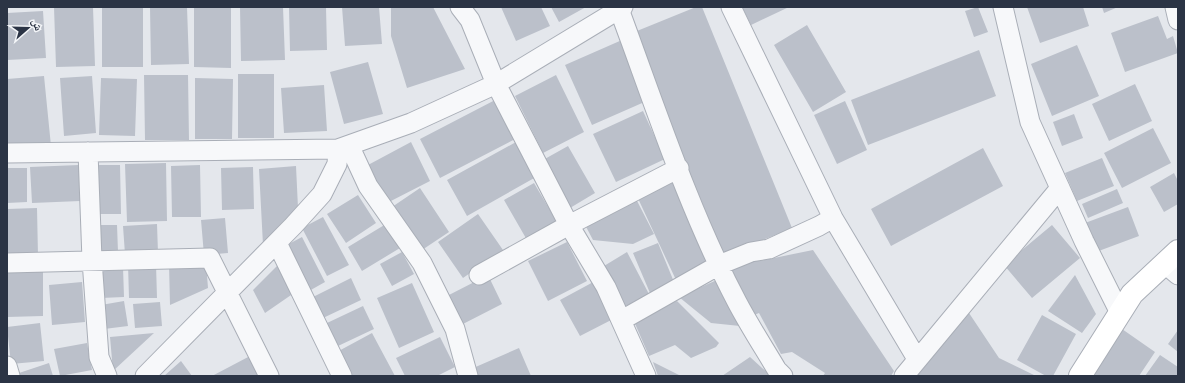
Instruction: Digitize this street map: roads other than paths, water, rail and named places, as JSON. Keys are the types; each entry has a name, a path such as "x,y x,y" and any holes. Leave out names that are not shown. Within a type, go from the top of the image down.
{"street":[{"path":"460,7 470,20 496,84 568,225 606,287 646,376"},
{"path":"731,7 833,218 917,359"},
{"path":"1003,7 1030,122 1084,241 1120,312"},
{"path":"1174,7 1178,20"},
{"path":"7,153 343,148 411,123 496,84 621,8 678,168 719,265 737,303 777,370 783,376"},
{"path":"145,376 277,243 322,194 343,148"},
{"path":"343,148 422,263 455,329 468,376"},
{"path":"88,152 92,260 99,357 107,376"},
{"path":"479,275 568,225 678,168"},
{"path":"904,376 1060,188"},
{"path":"622,320 719,265 751,252 769,249 833,218"},
{"path":"277,243 342,376"},
{"path":"7,263 210,258 269,376"},
{"path":"1080,376 1132,294 1174,263"},
{"path":"7,366 10,376"}]}
